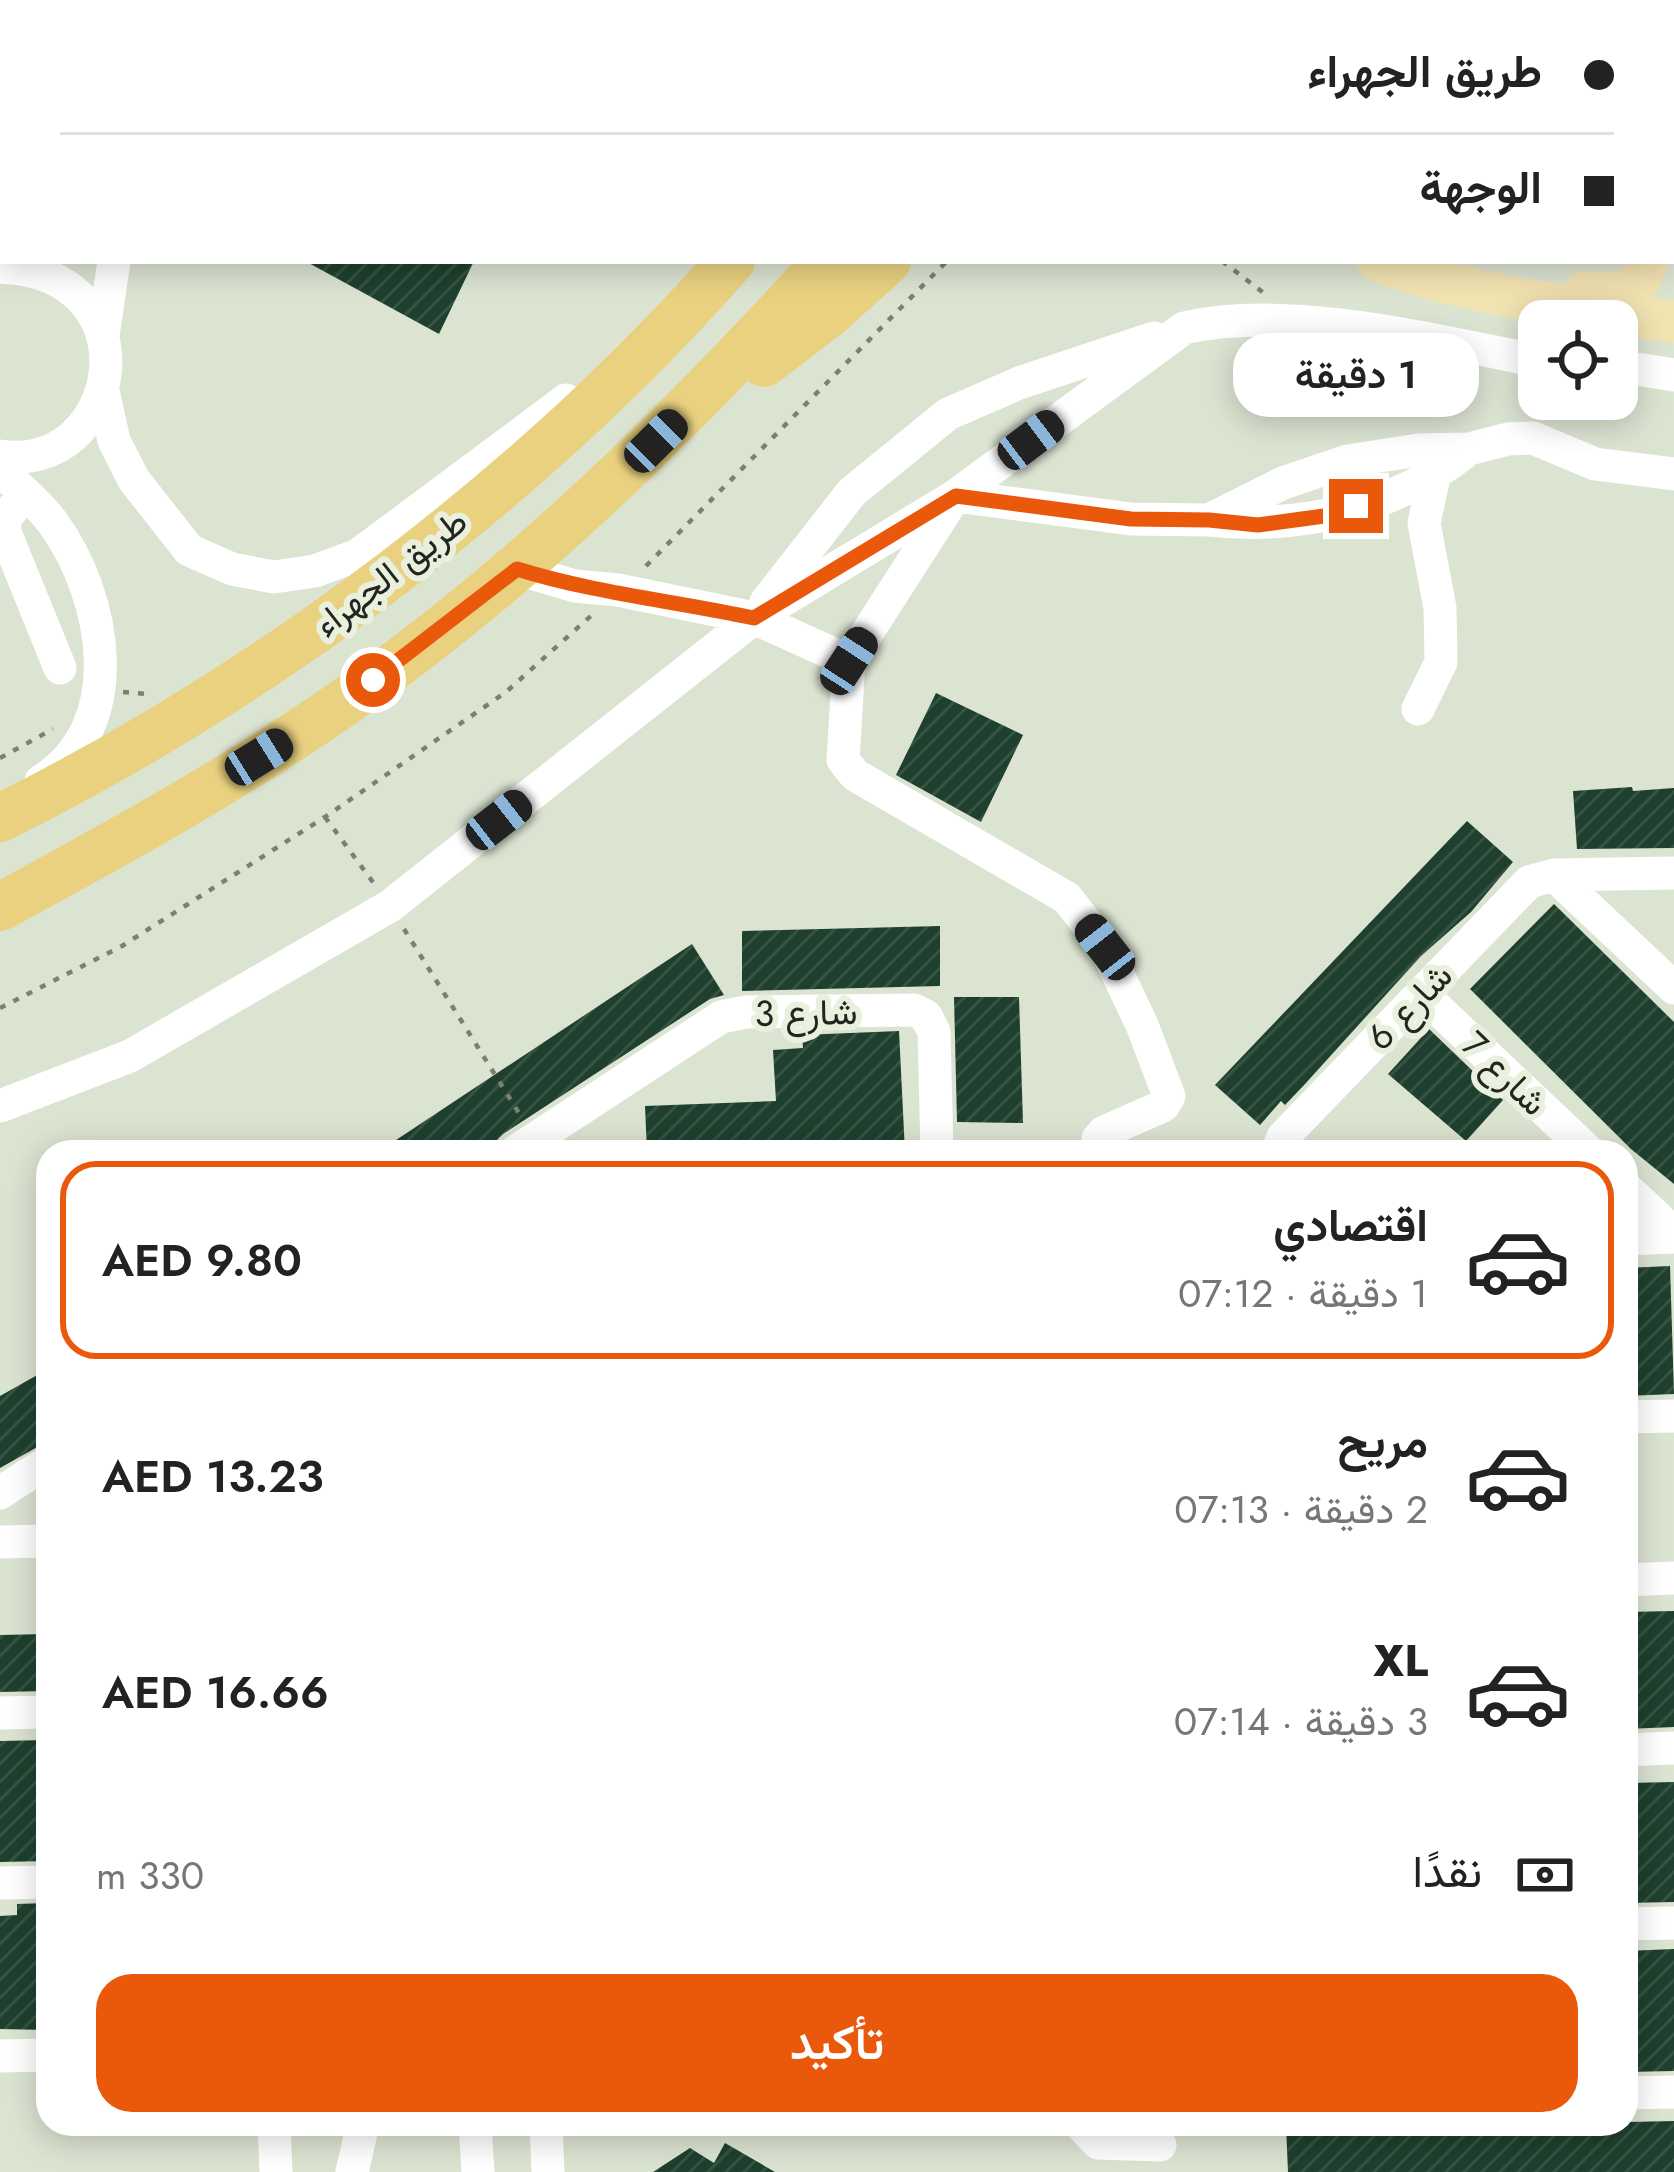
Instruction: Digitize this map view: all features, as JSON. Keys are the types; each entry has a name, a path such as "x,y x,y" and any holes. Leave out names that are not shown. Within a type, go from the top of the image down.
{"highway":[{"name":"طريق الجهراء","path":"0,818 102,767 294,648 457,520 587,408 725,264"},
{"name":"طريق الجهراء","path":"0,907 142,830 337,707 517,569 633,464 824,264"},
{"path":"701,394 766,362 884,264"}],"main road":[{"path":"1389,264 1527,300"},
{"path":"1572,300 1582,292 1623,293 1642,279 1646,264"},
{"path":"1638,318 1674,322"}],"street":[{"path":"0,456 38,454 67,440 89,418 103,391 104,335 114,264"},
{"path":"103,391 114,441 134,480 189,550 232,569 274,577 315,571 358,555 448,491 563,403 725,264"},
{"path":"1,267 34,269 65,282 88,305 104,335"},
{"path":"754,618 852,492 948,414 1018,383 1221,320 1299,320 1518,353"},
{"path":"0,1106 130,1056 390,906 754,618 956,496 1184,328"},
{"path":"1638,367 1674,375"},
{"path":"1209,520 1283,483 1348,461 1418,450 1469,449 1508,439 1533,439 1595,464 1674,474"},
{"path":"956,496 1131,519 1258,525 1324,516 1388,497 1434,477 1469,449"},
{"path":"1418,709 1441,662 1440,608 1424,523 1434,477"},
{"path":"12,482 4,530 60,668"},
{"path":"0,807 57,771 93,720 99,693 95,613 79,566 52,521 12,482"},
{"path":"956,496 849,661 842,750 848,768 1067,898 1105,947 1169,1096 1162,1106 1104,1132 1098,1140"},
{"path":"517,569 575,586 618,590 754,618 849,661"},
{"path":"1554,875 1674,873"},
{"path":"1554,875 1674,988"},
{"name":"شارع 6","path":"1282,1140 1528,882 1554,875"},
{"name":"شارع 7","path":"1421,993 1575,1140"},
{"name":"شارع 3","path":"533,1140 721,1017 746,1012 914,1010 926,1016 934,1032 937,1140"},
{"path":"1638,1200 1674,1235"},
{"path":"1638,1238 1674,1235"},
{"path":"1638,1417 1674,1416"},
{"path":"0,1493 36,1470"},
{"path":"0,1543 36,1542"},
{"path":"1638,1580 1674,1579"},
{"path":"0,1713 36,1712"},
{"path":"1638,1750 1674,1748"},
{"path":"0,1883 36,1882"},
{"path":"1638,1924 1674,1923"},
{"path":"0,2056 36,2055"},
{"path":"1638,2093 1674,2092"},
{"path":"274,2136 276,2172"},
{"path":"352,2172 360,2136"},
{"path":"476,2136 478,2172"},
{"path":"546,2136 548,2172"},
{"path":"1091,2136 1099,2144 1160,2145"}],"path":[{"path":"0,1008 122,946 325,817 506,692 618,590 943,264"},
{"path":"1226,264 1299,320"},
{"path":"0,758 68,721 99,693"},
{"path":"325,817 390,906 522,1140"}],"building":[{"path":"311,264 473,264 439,334"},
{"path":"936,693 1023,735 981,822 896,775"},
{"path":"1632,787 1633,791 1674,788 1674,848 1577,849 1573,791"},
{"path":"1467,821 1513,862 1471,912 1421,956 1285,1105 1281,1101 1260,1125 1215,1085"},
{"path":"1554,904 1674,1022 1674,1184 1638,1155 1638,1140 1622,1140 1470,989"},
{"path":"940,926 940,986 742,991 742,931"},
{"path":"692,944 724,995 710,999 497,1140 396,1140"},
{"path":"954,997 1019,997 1023,1123 957,1122"},
{"path":"1429,1029 1503,1100 1465,1140 1388,1074"},
{"path":"899,1031 904,1140 646,1140 645,1106 776,1101 773,1050 803,1048 802,1035"},
{"path":"1670,1266 1674,1394 1638,1396 1638,1267"},
{"path":"36,1376 36,1448 0,1468 0,1396"},
{"path":"1674,1611 1674,1727 1638,1728 1638,1612"},
{"path":"36,1634 36,1691 0,1692 0,1635"},
{"path":"36,1740 36,1861 0,1862 0,1741"},
{"path":"1674,1782 1674,1902 1638,1903 1638,1783"},
{"path":"36,1903 36,2030 0,2029 0,1916 17,1915 17,1904"},
{"path":"1674,1949 1674,2071 1638,2072 1638,1950"},
{"path":"1674,2121 1674,2172 1288,2172 1286,2136 1638,2136 1638,2122"},
{"path":"725,2143 775,2172 653,2172 690,2148 714,2163"}],"route":[{"path":"373,680 517,569 575,586 618,590 754,618 956,496 1131,519 1258,525 1324,516 1356,506"}]}
